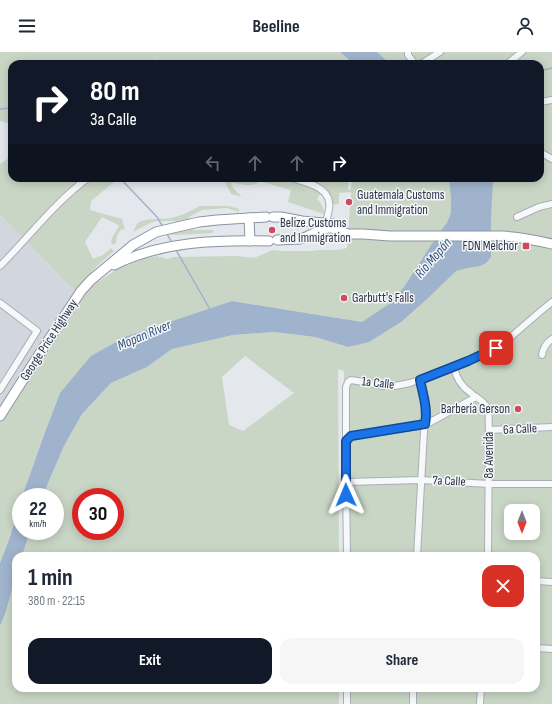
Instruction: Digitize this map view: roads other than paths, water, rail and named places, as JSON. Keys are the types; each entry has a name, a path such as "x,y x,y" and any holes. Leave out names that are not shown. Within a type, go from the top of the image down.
{"highway":[{"name":"George Price Highway","path":"0,416 81,291 91,280 124,252 156,232 199,222 281,217 348,231 354,234 390,236 502,236 524,238 552,244"},
{"path":"249,218 250,241"},
{"name":"George Price Highway","path":"104,270 141,254 171,246 196,243 300,239 325,226"}],"street":[{"path":"427,60 440,52"},
{"path":"512,60 522,52"},
{"path":"0,266 63,198 82,182"},
{"path":"303,182 316,187 327,194 329,205 325,226"},
{"path":"517,216 552,204"},
{"name":"1a Calle","path":"346,441 346,387 348,382 351,380 390,387 420,380 454,367 496,348 552,302"},
{"path":"0,303 37,331 0,390"},
{"path":"542,355 543,348 549,340 552,339"},
{"name":"8a Avenida","path":"454,367 459,382 487,406 489,430 488,552"},
{"path":"417,552 426,414 426,407 420,380"},
{"path":"347,552 346,441 351,436 425,424 476,397"},
{"name":"6a Calle","path":"489,430 552,427"},
{"name":"7a Calle","path":"346,482 421,480 489,484 552,484"},
{"path":"540,581 552,582"},
{"path":"540,648 552,649"},
{"path":"347,692 347,704"},
{"path":"413,692 413,704"},
{"path":"480,704 481,692"}],"water":[{"path":"340,52 377,52 386,60 349,60"},
{"path":"449,182 493,182 491,257 486,263 480,266 456,271 401,322 369,342 348,347 315,337 274,332 233,335 172,349 147,367 111,383 82,414 64,446 46,488 25,488 60,393 91,356 125,337 232,301 362,322 392,302 404,287 447,223 451,213"},
{"path":"12,530 12,540 27,540 23,552 12,552 12,590 0,626 0,563"}],"waterway":[{"path":"544,70 552,68"},
{"path":"0,109 8,108"},
{"path":"124,182 157,217 163,227"},
{"path":"166,232 172,243"},
{"path":"176,250 211,311"}],"place":[{"name":"Guatemala Customs and Immigration","path":"349,202"},
{"name":"Belize Customs and Immigration","path":"272,230"},
{"name":"FDN Melchor","path":"526,246"},
{"name":"Garbutt's Falls","path":"344,298"},
{"name":"Barbería Gerson","path":"518,409"}],"water label":[{"name":"Río Mopán","path":"433,258"},
{"name":"Mopan River","path":"144,335"}]}
